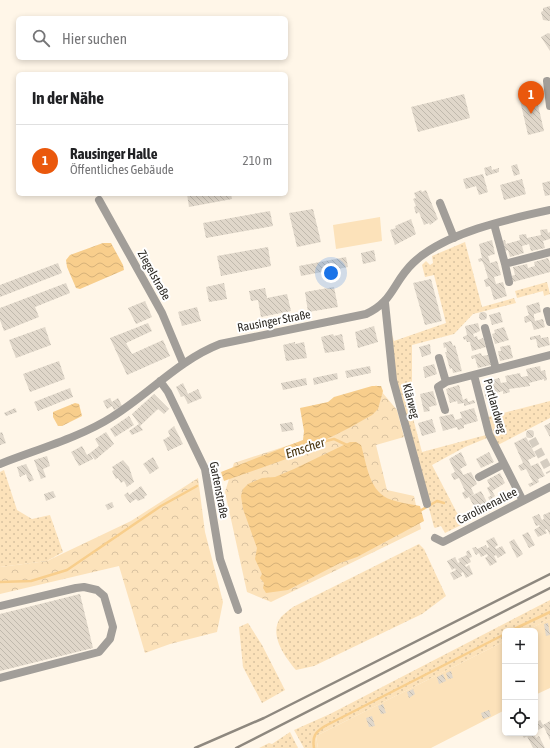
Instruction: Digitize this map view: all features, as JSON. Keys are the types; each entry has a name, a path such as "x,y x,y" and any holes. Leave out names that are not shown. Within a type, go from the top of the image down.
{"street":[{"path":"546,81 550,106"},
{"name":"Ziegelstraße","path":"99,200 162,313 182,364"},
{"path":"440,203 454,238"},
{"name":"Rausinger Straße","path":"0,464 103,423 129,406 182,364 202,351 220,344 366,314 385,303 411,265 431,249 454,238 494,224 550,210"},
{"path":"494,224 509,282"},
{"path":"505,264 550,252"},
{"name":"Klärweg","path":"385,303 393,380 427,504"},
{"path":"547,311 550,322"},
{"name":"Portlandweg","path":"485,328 496,369"},
{"name":"Portlandweg","path":"446,382 550,355"},
{"path":"439,358 446,382 438,387 445,410"},
{"name":"Portlandweg","path":"474,375 489,434 523,500"},
{"name":"Gartenstraße","path":"160,381 168,392 205,469 220,559 238,610"},
{"path":"479,477 504,464"},
{"name":"Carolinenallee","path":"435,538 443,542 550,487"},
{"path":"0,606 76,588 92,588 104,596 113,627 110,639 99,652 0,678"}],"green space":[{"path":"380,217 382,241 336,249 333,225"},
{"path":"465,242 482,307 514,298 516,303 473,314 454,334 412,345 412,390 406,392 422,452 486,435 487,438 465,447 432,465 457,513 465,523 445,533 441,526 434,527 396,384 390,335 392,335 394,341 446,323 434,275 425,277 422,265 426,261 430,265 433,263 432,256"},
{"path":"547,282 550,294 544,296 543,291 517,298 515,291"},
{"path":"376,385 397,410 404,437 376,445 387,490 414,496 421,529 271,602 247,592 225,492 234,463 348,426"},
{"path":"550,401 550,418 498,445 488,417"},
{"path":"4,470 17,510 32,519 50,515 63,552 47,561 0,567 0,472"},
{"path":"198,478 205,532 223,602 217,632 170,644 145,653 119,566 0,594 0,567 47,561 131,521"},
{"path":"419,544 424,549 446,596 422,614 314,666 296,670 287,659 277,638 277,624 281,617 293,607"},
{"path":"550,600 550,619 531,628 502,628 502,643 316,736 318,748 304,748 294,730 330,714"},
{"path":"550,619 550,688 538,694 538,628 531,628"},
{"path":"248,623 262,645 285,690 262,703 243,667 239,627"},
{"path":"502,643 502,712 431,748 318,748 316,736"},
{"path":"290,732 298,748 259,748 269,743 272,744"}],"water":[{"path":"103,243 111,243 123,265 124,270 80,289 76,288 67,267 66,260 70,255"},
{"path":"372,386 381,386 383,391 378,409 372,415 289,458 224,481 221,472 303,440 304,431 300,408 328,402 334,397"},
{"path":"75,403 79,404 82,416 62,426 58,426 53,417 53,412"},
{"path":"350,442 356,442 361,445 367,469 378,491 392,500 420,506 424,521 357,557 340,563 288,590 266,593 263,588 264,583 260,578 262,574 255,559 257,548 243,509 241,496 243,489 248,484 262,478 275,477"}],"building":[{"path":"550,6 550,21 543,20 541,12 543,11 543,8"},
{"path":"548,33 550,34 550,51 541,37"},
{"path":"535,92 544,131 528,135 519,96"},
{"path":"464,94 470,118 418,132 411,107"},
{"path":"517,164 520,174 514,176 511,166"},
{"path":"491,166 492,170 499,168 499,172 486,176 484,168"},
{"path":"483,174 488,192 479,195 476,186 466,189 463,179"},
{"path":"522,179 526,194 504,200 500,185"},
{"path":"550,181 550,195 545,196 542,183"},
{"path":"421,190 422,192 426,190 438,219 430,225 429,223 424,225 419,212 416,214 414,207 416,206 413,199 416,198 414,193"},
{"path":"187,196 231,196 232,199 189,207"},
{"path":"313,209 321,242 297,247 289,213"},
{"path":"270,211 273,226 206,238 203,223"},
{"path":"411,219 416,234 395,245 390,230 396,228 395,226"},
{"path":"547,229 548,233 550,232 550,239 543,241 545,248 531,251 529,244 522,246 524,253 510,257 508,250 505,251 502,241 505,240 506,244 520,240 519,235 526,234 527,238 541,235 540,230"},
{"path":"492,240 495,254 488,256 490,263 497,261 501,275 494,277 496,284 503,282 507,296 494,300 490,286 486,287 484,280 488,278 484,265 482,261 479,262 478,259 482,258 479,244"},
{"path":"268,247 271,266 221,276 217,256"},
{"path":"374,250 376,261 363,264 361,253"},
{"path":"346,257 348,267 301,276 299,266"},
{"path":"548,258 550,263 550,272 513,282 511,276 515,275 513,267 527,264 528,268 535,266 534,262"},
{"path":"58,263 62,273 0,297 0,285"},
{"path":"431,279 442,321 425,325 413,283"},
{"path":"66,283 70,293 35,307 39,317 4,331 0,320 0,308"},
{"path":"224,283 227,299 209,302 206,287"},
{"path":"334,287 338,307 308,312 305,292"},
{"path":"265,288 267,298 287,294 291,311 261,317 258,300 251,301 249,291"},
{"path":"145,301 152,317 136,324 128,308"},
{"path":"539,302 541,312 534,314 534,317 535,321 543,319 545,327 534,330 531,321 525,323 524,317 529,315 526,306"},
{"path":"197,307 201,321 182,326 178,312"},
{"path":"483,312 486,313 486,319 483,320 480,319 479,316 480,313"},
{"path":"500,312 503,322 492,325 489,315"},
{"path":"148,323 152,331 126,343 132,354 163,340 170,356 127,375 110,338"},
{"path":"478,323 480,331 473,334 474,337 477,336 478,340 483,338 486,347 472,351 470,342 467,342 466,339 464,340 463,337 467,335 465,326"},
{"path":"374,326 378,342 358,348 355,332"},
{"path":"45,327 51,345 16,358 9,340"},
{"path":"504,327 509,340 495,344 492,334 495,333 494,330"},
{"path":"333,334 334,336 342,334 345,350 325,353 321,337"},
{"path":"540,335 541,338 548,337 550,345 538,348 536,339 530,340 530,337"},
{"path":"451,341 453,346 455,345 462,371 453,373 452,368 450,369 445,352 447,352 446,347 444,348 443,343"},
{"path":"295,342 295,344 304,342 307,358 286,361 283,345"},
{"path":"430,344 431,354 422,357 419,347"},
{"path":"510,345 513,358 500,361 498,351 501,351 500,347"},
{"path":"481,353 482,356 488,355 491,365 478,368 475,358 472,359 471,356"},
{"path":"59,361 65,379 30,392 23,374"},
{"path":"434,364 437,374 425,378 423,367"},
{"path":"370,366 371,373 347,378 345,371"},
{"path":"540,366 541,371 545,370 547,380 544,381 544,379 529,383 530,386 509,389 510,392 507,393 503,394 503,391 489,395 489,398 486,399 484,389 487,388 485,382 499,378 501,383 507,382 505,376 520,373 521,377 528,376 526,369"},
{"path":"337,373 338,379 314,385 313,378"},
{"path":"306,378 307,385 283,390 281,383"},
{"path":"183,383 188,394 198,389 202,398 188,404 184,396 181,397 176,387"},
{"path":"459,385 463,400 467,398 468,402 474,400 475,403 464,406 464,403 458,404 457,401 450,403 446,389"},
{"path":"70,388 73,397 38,411 34,402"},
{"path":"433,391 437,405 429,407 430,411 424,412 420,394"},
{"path":"154,394 169,409 164,414 158,409 140,426 143,430 132,435 129,431 139,424 132,414"},
{"path":"110,398 112,402 118,398 122,406 114,410 112,406 107,409 103,401"},
{"path":"15,408 17,412 6,416 4,413"},
{"path":"474,408 478,421 464,425 464,428 458,430 457,427 443,431 439,417 453,414 455,420 462,418 460,412"},
{"path":"129,416 134,425 115,437 110,429"},
{"path":"432,419 436,432 422,436 418,423"},
{"path":"292,422 294,430 282,432 280,424"},
{"path":"550,423 550,437 544,426"},
{"path":"174,426 183,444 168,451 163,440 170,436 168,431"},
{"path":"530,430 533,431 533,437 530,438 527,437 526,434 527,431"},
{"path":"2,432 6,443 0,445 0,433"},
{"path":"106,432 114,444 95,460 90,453 99,446 95,439"},
{"path":"526,437 536,456 528,460 531,466 538,463 545,476 538,479 539,482 530,487 528,484 533,482 526,469 521,471 518,466 523,463 514,443"},
{"path":"82,446 87,455 90,453 93,459 79,466 71,452"},
{"path":"461,452 467,465 460,469 463,475 471,472 477,484 471,488 474,494 465,499 462,493 465,491 459,478 454,480 451,474 455,472 449,459"},
{"path":"489,452 494,462 481,468 476,459"},
{"path":"47,456 50,466 43,469 46,477 41,479 34,460"},
{"path":"153,457 159,468 150,474 143,464"},
{"path":"123,460 129,467 134,482 127,487 124,481 121,483 118,478 116,479 112,471 114,470 112,467"},
{"path":"26,464 34,480 29,482 26,474 20,477 17,467"},
{"path":"500,473 505,483 492,491 495,496 492,498 496,505 493,507 488,497 491,496 487,488 490,486 487,480"},
{"path":"141,486 147,495 144,497 145,498 138,501 136,499 130,503 124,495 128,492 129,495"},
{"path":"53,491 56,497 46,501 44,494"},
{"path":"481,491 488,504 476,510 469,497"},
{"path":"112,502 114,507 108,510 105,505"},
{"path":"550,512 550,535 547,529 545,530 547,533 538,537 534,530 540,526 536,526 532,517 539,514 542,520 544,519 543,515"},
{"path":"528,532 535,545 529,548 522,535"},
{"path":"494,537 498,545 495,547 496,549 502,546 506,553 498,558 496,555 494,556 497,562 490,566 485,558 488,556 487,554 481,557 479,553 476,555 472,548 476,547 477,549 486,545 487,548 489,547 486,541"},
{"path":"514,539 523,554 517,558 509,542"},
{"path":"469,550 472,557 469,558 471,562 465,565 466,567 469,565 473,574 466,578 463,572 461,573 462,576 454,580 450,573 456,570 455,568 452,570 447,561 455,557 458,563 460,562 458,559 467,555 466,552"},
{"path":"80,594 93,648 0,671 0,614"},
{"path":"548,623 550,635 546,636 544,624"},
{"path":"451,671 453,678 448,679 446,673"},
{"path":"443,674 446,681 439,684 437,677"},
{"path":"413,689 415,694 409,698 407,692"},
{"path":"383,704 386,713 381,714 378,706"},
{"path":"489,710 491,716 483,719 481,713"},
{"path":"372,716 375,726 369,727 366,718"},
{"path":"540,720 543,725 550,721 550,740 544,727 538,730 538,721"},
{"path":"527,736 535,736 536,738 539,736 545,748 533,748"}],"waterway":[{"name":"Emscher","path":"322,442 334,439 349,446"},
{"name":"Emscher","path":"0,582 31,581 67,570 161,506 197,486"},
{"name":"Emscher","path":"418,512 437,501 444,503"},
{"path":"516,628 550,612"},
{"path":"314,748 313,741 315,735 325,726 502,636"}],"tunnel":[{"path":"532,439 550,472"}],"railway":[{"path":"195,748 264,718 550,574"},
{"path":"236,748 550,588"}],"place":[{"name":"Rausinger Halle","path":"531,114"}]}
